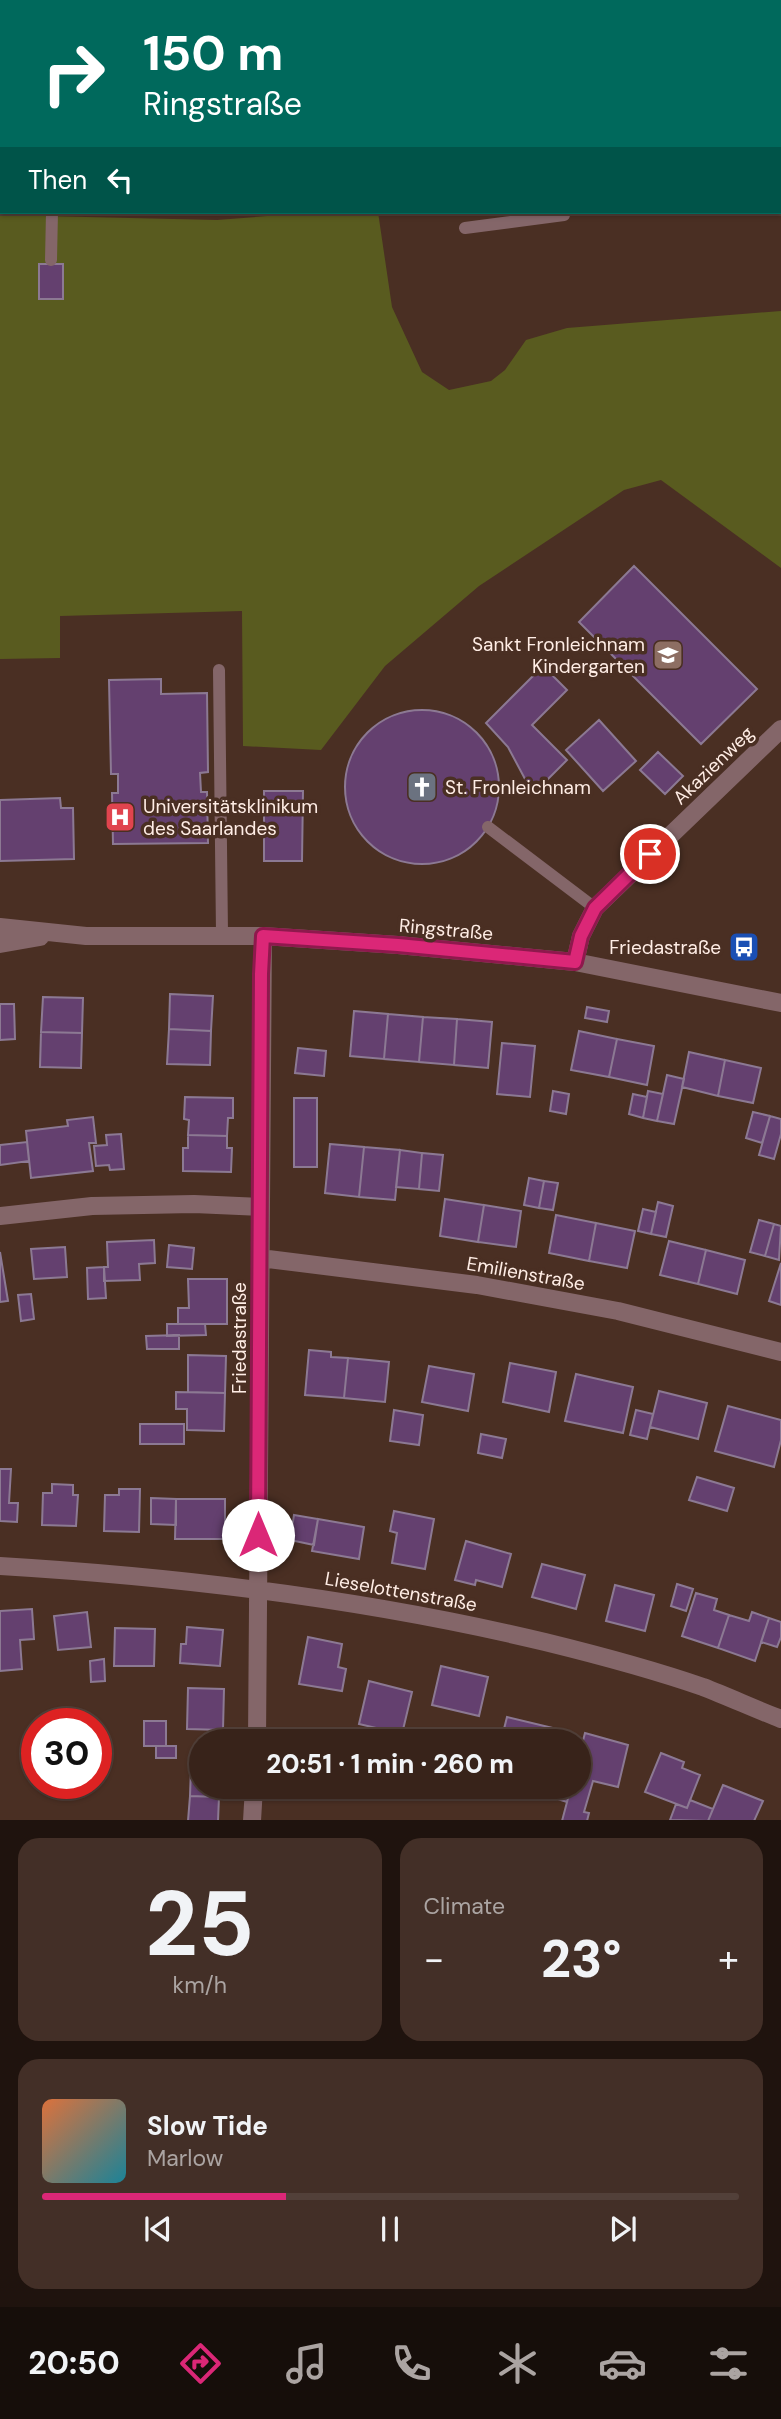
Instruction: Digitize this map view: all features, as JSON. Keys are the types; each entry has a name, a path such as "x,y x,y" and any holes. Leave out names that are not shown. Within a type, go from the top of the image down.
{"street":[{"name":"Akazienweg","path":"575,962 581,936 595,908 781,729"},
{"name":"Ringstraße","path":"0,927 86,936 263,936 398,945 575,962 781,1003"},
{"name":"Ringstraße","path":"0,944 61,933"},
{"name":"Friedastraße","path":"257,1729 263,936"},
{"path":"0,1216 92,1206 194,1204 260,1207"},
{"name":"Emilienstraße","path":"260,1258 490,1287 618,1311 781,1352"},
{"name":"Lieselottenstraße","path":"0,1566 85,1571 258,1591 375,1606 488,1628 596,1655 702,1687 781,1720"},
{"path":"253,1820 254,1799"}],"lane":[{"path":"51,260 52,214"},
{"path":"465,228 564,215"},
{"path":"219,670 222,934"},
{"path":"488,827 595,908"}],"shaded area":[{"path":"294,214 378,214 392,307 422,372 449,390 491,381 505,370 526,340 567,328 781,311 781,568 661,480 624,490 479,586 385,666 321,750 243,746 242,611 60,616 60,658 0,659 0,215 217,220"}],"building":[{"path":"39,264 63,264 63,299 39,299"},
{"name":"Sankt Fronleichnam Kindergarten","path":"634,566 757,689 701,744 579,622"},
{"path":"543,666 567,690 532,725 567,760 533,794 508,747 486,723"},
{"path":"161,679 161,694 207,693 208,772 200,773 201,792 207,792 208,843 113,844 112,793 118,793 118,774 111,774 109,680"},
{"name":"St. Fronleichnam","path":"422,710 451,716 476,733 493,758 499,787 493,816 476,841 451,858 422,864 393,858 368,841 351,816 345,787 351,758 368,733 393,716"},
{"path":"599,720 636,761 603,791 566,750"},
{"path":"658,752 683,776 665,794 640,770"},
{"path":"264,791 303,791 302,861 264,861"},
{"path":"60,798 61,808 73,808 74,859 0,861 0,800"},
{"path":"170,994 213,996 211,1031 169,1029"},
{"path":"43,997 83,998 82,1033 41,1032"},
{"path":"0,1004 14,1004 15,1039 0,1040"},
{"path":"587,1007 609,1011 607,1022 585,1018"},
{"path":"354,1011 388,1014 384,1059 350,1056"},
{"path":"388,1014 423,1017 419,1062 384,1059"},
{"path":"423,1017 457,1019 454,1065 419,1062"},
{"path":"457,1019 492,1022 488,1068 454,1065"},
{"path":"169,1029 211,1031 210,1065 167,1064"},
{"path":"579,1031 617,1039 609,1077 571,1070"},
{"path":"41,1032 82,1033 81,1068 40,1067"},
{"path":"617,1039 654,1046 647,1085 609,1077"},
{"path":"502,1043 535,1046 530,1097 497,1094"},
{"path":"298,1048 326,1051 324,1076 295,1073"},
{"path":"689,1052 725,1060 718,1096 682,1087"},
{"path":"725,1060 761,1068 753,1103 718,1096"},
{"path":"667,1075 684,1079 674,1124 657,1121"},
{"path":"553,1091 569,1094 566,1114 550,1111"},
{"path":"648,1091 663,1094 657,1121 643,1118"},
{"path":"633,1094 647,1097 643,1118 629,1114"},
{"path":"185,1097 233,1098 233,1118 228,1118 227,1136 188,1135 189,1120 184,1119"},
{"path":"294,1098 317,1098 317,1167 294,1167"},
{"path":"753,1112 770,1116 762,1143 746,1138"},
{"path":"770,1116 781,1119 781,1134 774,1159 759,1155"},
{"path":"93,1117 96,1143 89,1143 93,1171 31,1178 26,1131 68,1126 67,1120"},
{"path":"121,1134 124,1169 110,1170 109,1165 96,1166 94,1146 107,1145 106,1135"},
{"path":"188,1135 227,1136 227,1148 232,1148 231,1172 183,1171 183,1148 188,1148"},
{"path":"27,1142 29,1161 0,1165 0,1145"},
{"path":"330,1144 364,1147 359,1197 325,1193"},
{"path":"364,1147 400,1150 395,1200 359,1197"},
{"path":"400,1150 422,1153 419,1189 396,1187"},
{"path":"422,1153 443,1155 439,1191 419,1189"},
{"path":"529,1178 544,1181 539,1208 524,1205"},
{"path":"544,1181 558,1183 553,1210 539,1208"},
{"path":"445,1199 484,1205 478,1242 440,1236"},
{"path":"658,1202 673,1206 666,1237 651,1234"},
{"path":"484,1205 521,1211 516,1247 478,1242"},
{"path":"643,1209 656,1212 651,1234 638,1231"},
{"path":"556,1215 596,1223 589,1261 549,1253"},
{"path":"759,1220 774,1224 765,1256 750,1252"},
{"path":"596,1223 635,1231 627,1268 589,1261"},
{"path":"774,1224 781,1226 779,1260 765,1256"},
{"path":"154,1240 155,1263 139,1264 140,1280 104,1281 104,1267 108,1267 107,1242"},
{"path":"669,1241 706,1250 698,1284 660,1275"},
{"path":"169,1245 194,1248 192,1269 167,1267"},
{"path":"65,1247 67,1277 34,1279 31,1249"},
{"path":"706,1250 745,1260 737,1294 698,1284"},
{"path":"0,1252 8,1301 0,1302"},
{"path":"781,1263 781,1305 769,1301"},
{"path":"104,1267 106,1298 88,1299 87,1268"},
{"path":"188,1279 227,1279 227,1324 178,1324 178,1308 189,1308"},
{"path":"31,1294 34,1319 21,1321 18,1295"},
{"path":"167,1324 205,1324 206,1335 167,1336"},
{"path":"179,1335 179,1349 147,1349 146,1336"},
{"path":"309,1350 331,1352 331,1357 348,1358 344,1398 305,1395"},
{"path":"188,1355 226,1356 225,1393 188,1392"},
{"path":"348,1358 389,1362 385,1402 344,1398"},
{"path":"510,1363 556,1372 549,1412 503,1402"},
{"path":"429,1366 474,1374 468,1411 422,1402"},
{"path":"576,1374 633,1387 623,1433 565,1421"},
{"path":"659,1391 707,1403 698,1439 650,1427"},
{"path":"176,1392 225,1393 224,1431 187,1430 187,1409 176,1409"},
{"path":"728,1406 781,1420 781,1440 774,1467 715,1451"},
{"path":"394,1410 423,1415 419,1445 390,1441"},
{"path":"636,1410 653,1414 647,1439 630,1435"},
{"path":"140,1424 184,1424 184,1444 140,1444"},
{"path":"481,1434 506,1439 502,1458 478,1453"},
{"path":"0,1469 11,1469 9,1503 18,1503 17,1522 0,1521"},
{"path":"697,1477 734,1488 727,1511 689,1500"},
{"path":"52,1484 73,1485 73,1495 78,1495 76,1526 42,1525 43,1493 52,1493"},
{"path":"119,1489 140,1489 139,1532 104,1531 105,1495 119,1495"},
{"path":"151,1498 176,1499 176,1525 151,1524"},
{"path":"176,1499 225,1499 225,1539 175,1539"},
{"path":"394,1511 434,1519 425,1569 392,1563 397,1533 390,1531"},
{"path":"294,1515 318,1519 314,1545 290,1540"},
{"path":"318,1519 364,1527 359,1559 312,1551"},
{"path":"466,1541 511,1554 502,1587 476,1580 475,1585 455,1580"},
{"path":"542,1564 585,1575 576,1609 532,1597"},
{"path":"677,1584 693,1589 686,1611 671,1606"},
{"path":"615,1585 654,1595 645,1631 606,1621"},
{"path":"696,1593 717,1599 714,1610 729,1615 718,1648 682,1636"},
{"path":"32,1609 34,1639 20,1640 22,1669 0,1671 0,1611"},
{"path":"87,1612 91,1647 58,1650 54,1616"},
{"path":"752,1612 769,1618 755,1661 718,1648 729,1615 749,1621"},
{"path":"769,1618 781,1622 781,1637 777,1647 761,1642"},
{"path":"187,1627 223,1630 220,1666 180,1663 181,1644 186,1644"},
{"path":"115,1628 155,1629 154,1666 114,1666"},
{"path":"308,1637 342,1644 338,1667 346,1669 342,1691 299,1684"},
{"path":"104,1659 105,1681 91,1682 90,1661"},
{"path":"441,1666 488,1677 479,1716 432,1705"},
{"path":"369,1681 412,1692 403,1729 380,1729 359,1724"},
{"path":"188,1688 224,1689 223,1729 187,1729"},
{"path":"507,1717 557,1729 504,1729"},
{"path":"144,1721 166,1721 166,1746 144,1746"},
{"path":"591,1735 628,1745 618,1787 593,1781 591,1788"},
{"path":"156,1746 176,1746 176,1758 156,1758"},
{"path":"661,1753 684,1762 682,1768 700,1775 687,1808 645,1792"},
{"path":"723,1785 763,1801 754,1820 708,1820"},
{"path":"190,1799 219,1799 218,1820 188,1820"},
{"path":"568,1799 588,1799 584,1812 589,1813 587,1820 562,1820"},
{"path":"690,1800 713,1809 708,1820 670,1820 676,1804 687,1808"}],"place":[{"name":"Sankt Fronleichnam Kindergarten","path":"668,655"},
{"name":"St. Fronleichnam","path":"422,787"},
{"name":"Universitätsklinikum des Saarlandes","path":"120,817"},
{"name":"Friedastraße","path":"744,947"}],"route":[{"path":"258,1535 263,936 398,945 575,962 581,936 595,908 650,854"}]}
